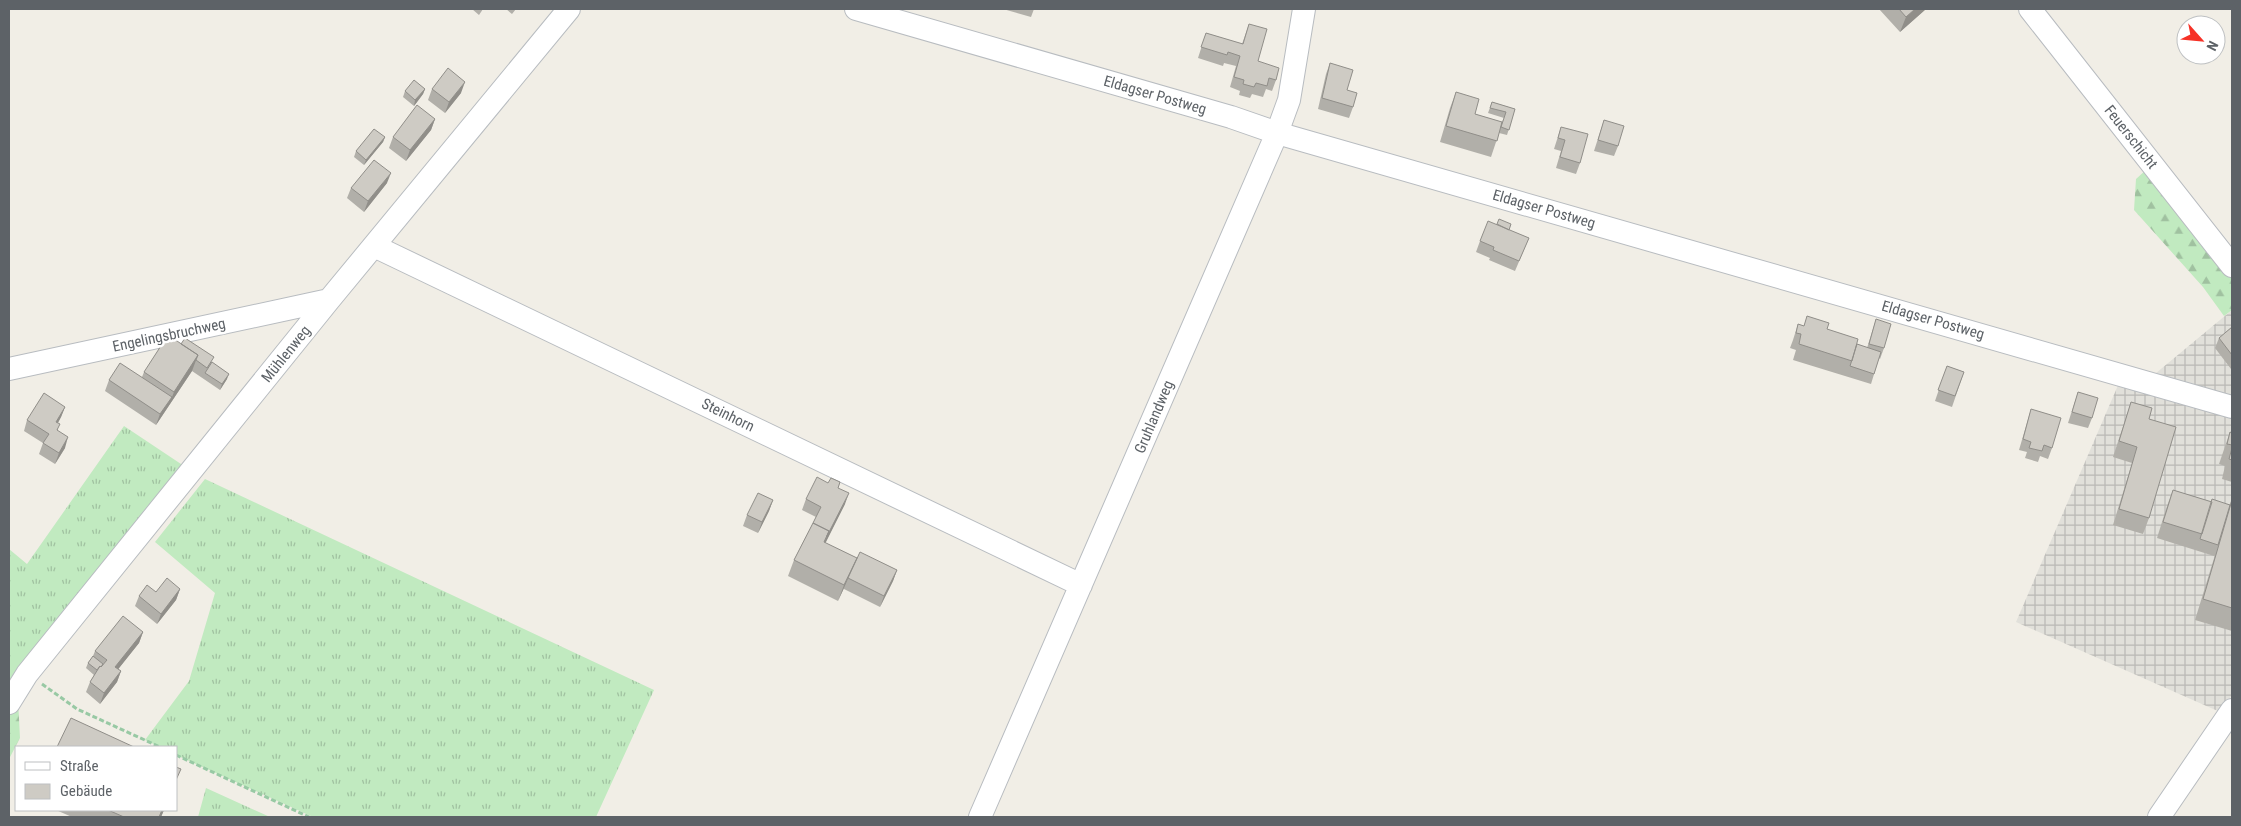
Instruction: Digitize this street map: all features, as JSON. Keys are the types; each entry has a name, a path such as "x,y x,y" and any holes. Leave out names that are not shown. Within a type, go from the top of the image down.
{"street":[{"name":"Mühlenweg","path":"9,703 27,674 329,300 569,9"},
{"name":"Eldagser Postweg","path":"856,9 1232,117 1277,133 2232,407"},
{"name":"Gruhlandweg","path":"980,817 1277,133 1289,100 1304,9"},
{"name":"Feuerschicht","path":"2030,9 2232,266"},
{"name":"Steinhorn","path":"374,246 1081,585"},
{"name":"Engelingsbruchweg","path":"9,370 329,300"},
{"path":"2159,817 2232,710"}],"path":[{"path":"27,674 77,709 158,746"},
{"path":"178,756 310,817"}],"shaded area":[{"path":"2232,310 2232,695 2220,712 2016,622 2119,383 2138,388"}],"green space":[{"path":"2147,169 2232,277 2232,310 2224,316 2203,287 2134,210 2136,179"},
{"path":"124,426 184,466 10,681 9,549 27,564"},
{"path":"205,479 654,690 596,817 313,817 178,756 178,746 158,746 145,740 189,681 215,593 155,542"},
{"path":"18,699 20,738 9,759 9,713"},
{"path":"206,788 270,817 198,817"}],"building":[{"path":"1899,9 1915,9 1906,17"},
{"path":"1249,24 1267,29 1258,61 1279,68 1276,80 1269,78 1267,86 1256,83 1254,87 1243,84 1244,80 1234,77 1240,56 1228,52 1227,55 1201,47 1206,33 1243,44"},
{"path":"1330,63 1353,70 1347,90 1357,93 1353,107 1322,98"},
{"path":"448,68 465,82 449,102 432,89"},
{"path":"414,80 425,89 415,100 405,91"},
{"path":"1456,92 1479,99 1475,114 1502,122 1497,141 1446,126"},
{"path":"1492,102 1515,109 1509,130 1501,127 1506,112 1490,108"},
{"path":"417,105 435,119 410,150 393,137"},
{"path":"1604,120 1624,126 1618,146 1598,140"},
{"path":"1561,127 1588,134 1580,163 1560,157 1565,140 1558,138"},
{"path":"374,129 385,137 366,160 356,151"},
{"path":"374,160 391,173 368,201 351,188"},
{"path":"1499,219 1511,224 1509,230 1497,224"},
{"path":"1488,221 1529,238 1519,261 1493,250 1494,247 1480,241"},
{"path":"1807,316 1829,323 1827,329 1858,339 1852,361 1799,344 1801,334 1796,333 1798,324 1804,326"},
{"path":"1876,319 1891,324 1884,348 1869,344"},
{"path":"2232,327 2232,355 2219,338"},
{"path":"168,335 198,355 174,392 144,372"},
{"path":"185,338 214,357 207,368 196,360 198,355 181,344"},
{"path":"1857,344 1881,352 1874,374 1850,366"},
{"path":"212,362 229,374 222,384 205,373"},
{"path":"120,363 172,397 160,414 109,380"},
{"path":"1947,366 1964,372 1955,396 1938,390"},
{"path":"2078,392 2098,398 2092,418 2072,412"},
{"path":"44,393 65,407 56,422 60,424 57,430 68,437 59,453 43,443 49,434 27,420"},
{"path":"2131,402 2152,408 2149,419 2176,427 2149,518 2119,509 2137,447 2119,441"},
{"path":"2031,409 2061,418 2052,448 2044,445 2042,451 2029,448 2031,442 2023,439"},
{"path":"2230,432 2232,433 2232,445 2227,444"},
{"path":"2232,448 2232,460 2229,459"},
{"path":"817,477 828,483 831,478 840,482 838,488 849,493 827,536 829,531 813,523 821,507 806,499"},
{"path":"2173,490 2212,502 2202,534 2163,522"},
{"path":"758,493 773,500 762,522 747,515"},
{"path":"2212,499 2230,505 2218,545 2200,539"},
{"path":"2232,500 2232,608 2203,599"},
{"path":"813,523 829,531 824,542 857,558 844,585 794,560"},
{"path":"860,552 897,570 884,596 848,578"},
{"path":"167,578 180,589 161,614 139,596 147,585 156,592"},
{"path":"123,616 143,632 115,667 121,671 104,693 90,682 100,666 107,660 95,651"},
{"path":"93,656 103,664 97,670 88,663"},
{"path":"71,718 132,746 57,746"},
{"path":"110,811 162,811 159,817 124,817"}]}
